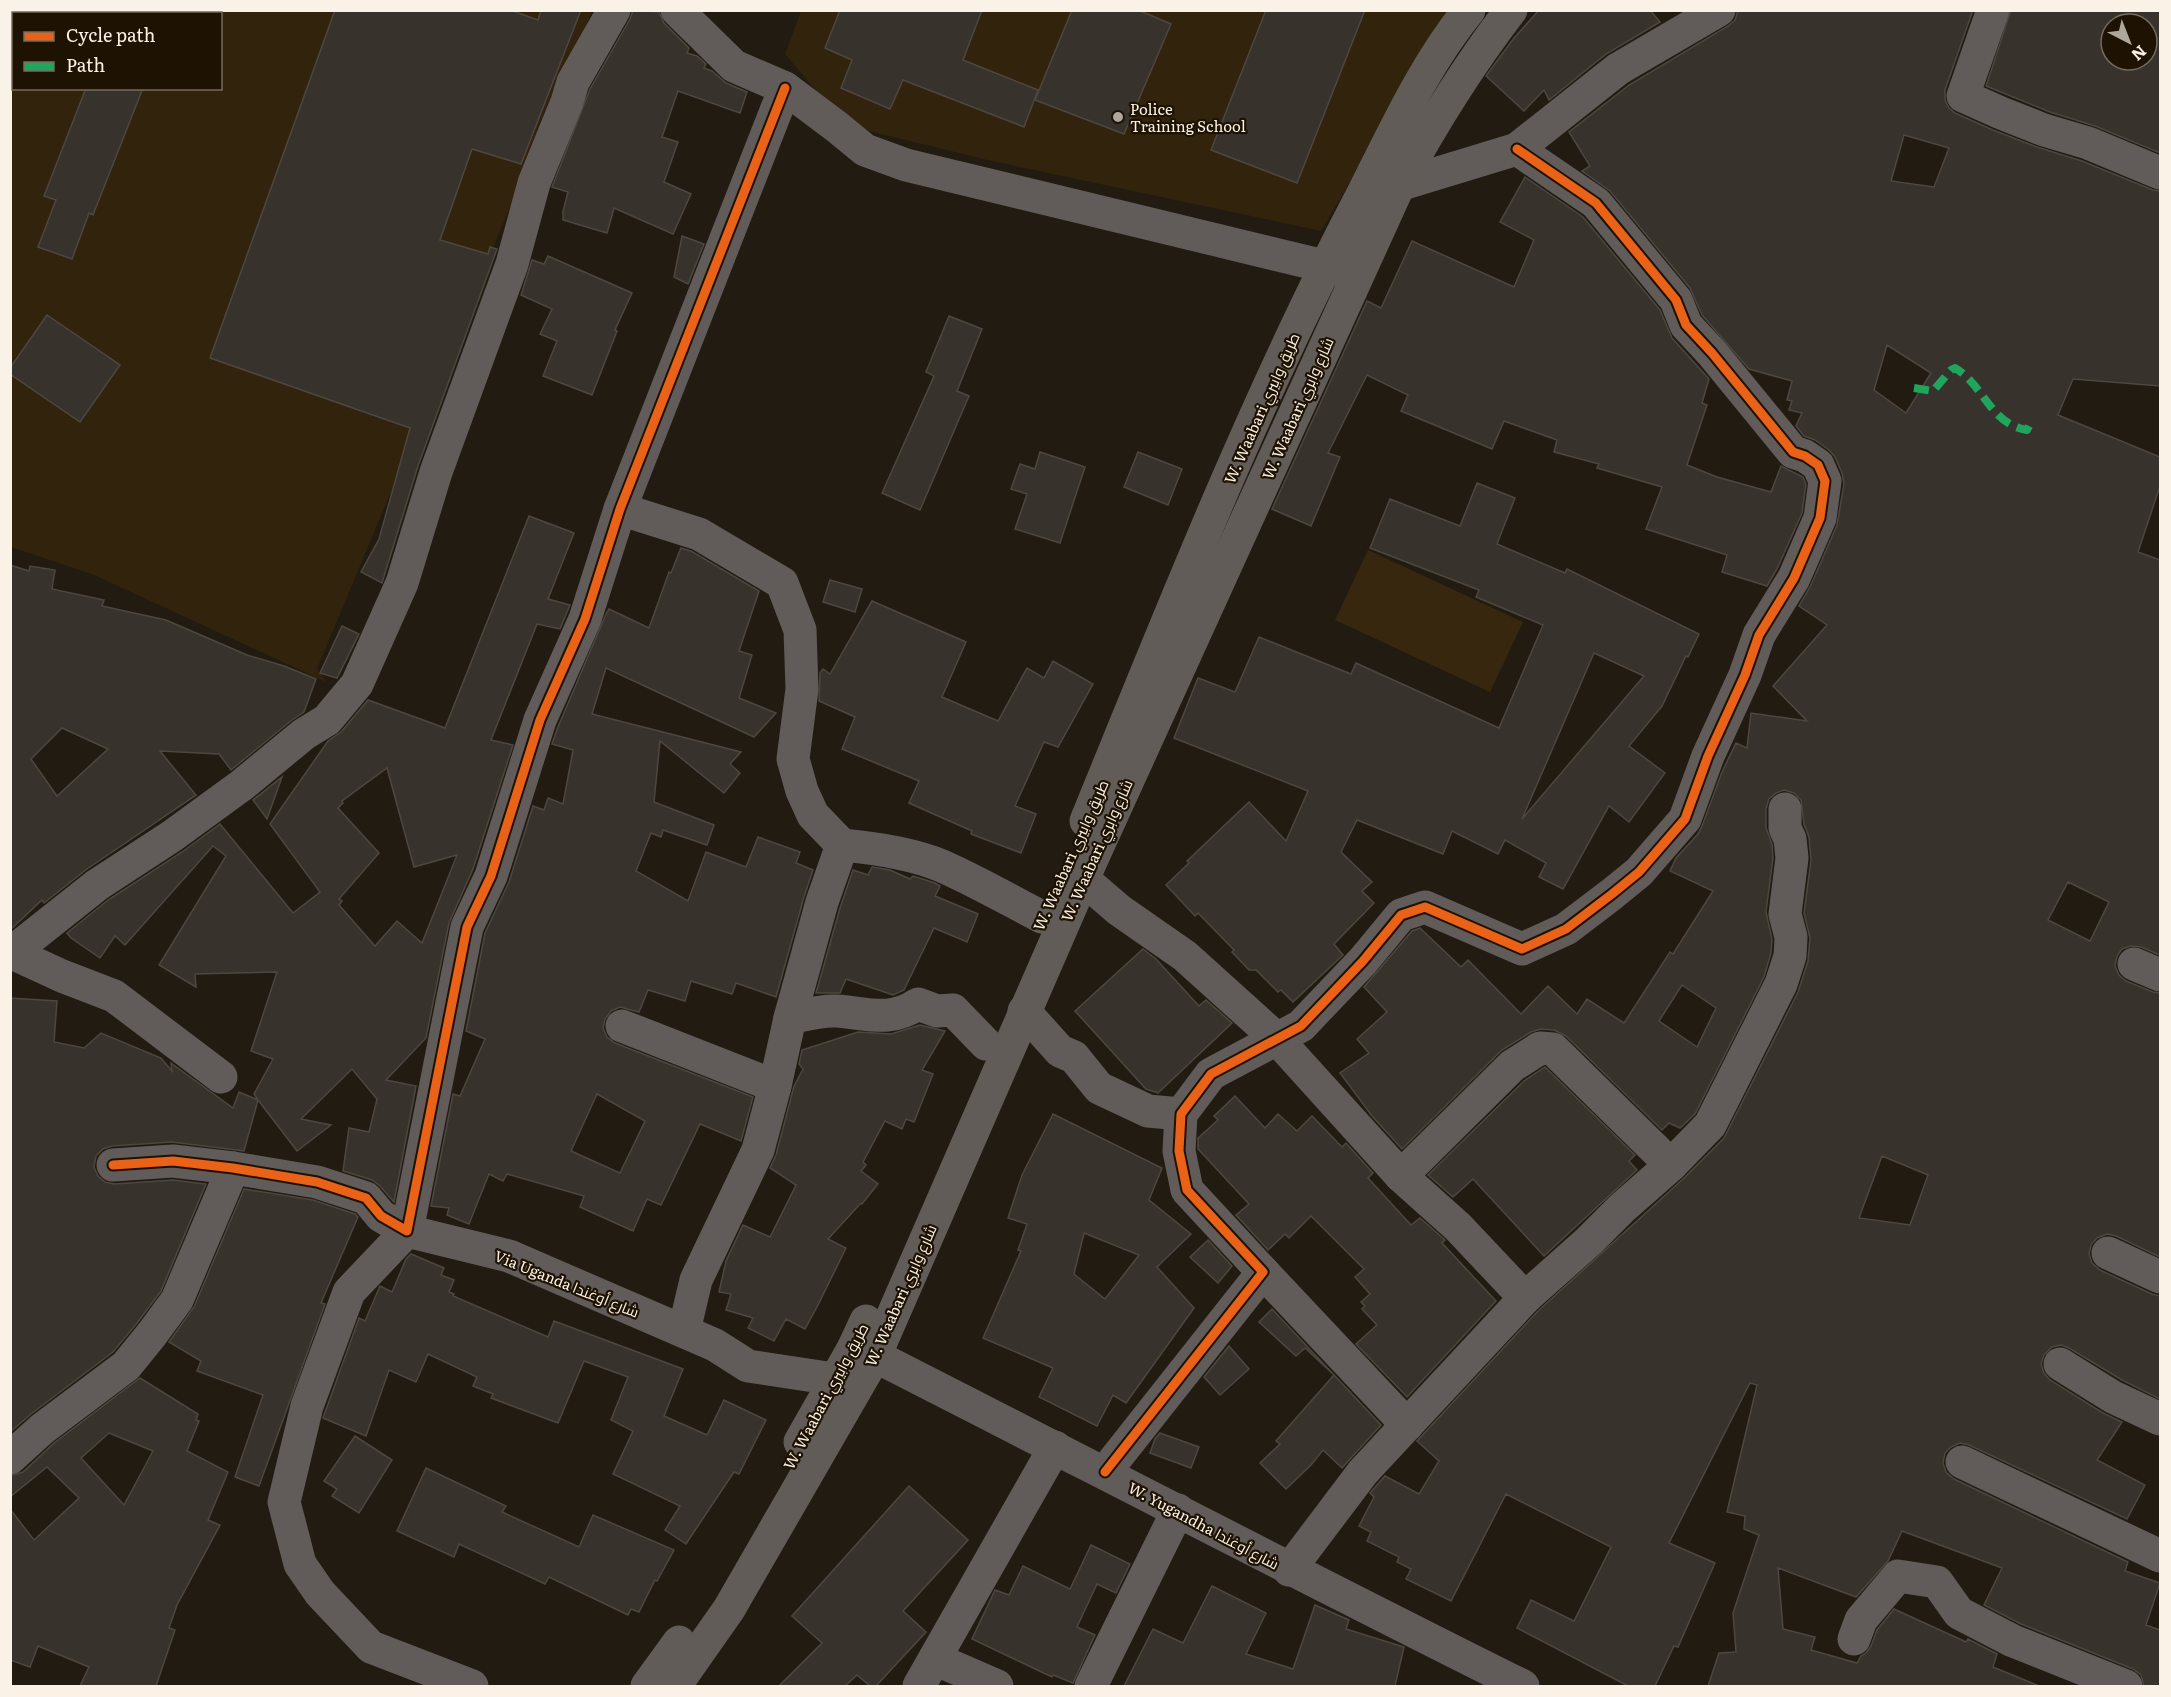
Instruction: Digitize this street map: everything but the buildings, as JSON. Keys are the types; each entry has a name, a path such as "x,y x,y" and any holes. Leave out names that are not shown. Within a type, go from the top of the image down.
{"main road":[{"name":"W. Waabari طريق وابيري","path":"647,1686 724,1582 834,1379 864,1352 986,1044 1079,838 1228,480 1325,266 1432,62 1469,10"},
{"name":"W. Waabari شارع وابري","path":"675,1686 729,1609 864,1352 1024,1011 1399,185 1432,124 1460,79 1511,10"}],"street":[{"path":"221,1077 114,996 11,953 97,885 172,836 242,785 304,734 327,720 357,684 402,583 436,472 512,264 534,183 573,82 615,10"},
{"path":"677,10 734,66 785,88 865,150 906,165 1358,274"},
{"path":"1399,185 1517,149 1618,69 1719,10"},
{"path":"1993,10 1963,96 2044,130 2088,143 2160,173"},
{"path":"472,1686 371,1647 320,1593 300,1564 284,1502 307,1406 349,1292 407,1231 467,927 491,876 540,720 585,619 620,510 785,88"},
{"path":"1407,1425 1187,1190 1179,1151 1182,1114 1211,1074 1301,1026 1363,961 1401,915 1425,907 1522,949 1566,929 1639,872 1685,819 1708,756 1745,675 1759,635 1794,578 1820,518 1824,482 1818,465 1793,452 1712,353 1686,325 1676,300 1596,203 1517,149"},
{"path":"620,510 699,534 782,583 800,630 802,689 793,759 802,791 813,814 842,845 913,857 942,866 1042,917"},
{"path":"1289,1570 1363,1472 1525,1298 1671,1165 1710,1125 1781,984 1791,946 1785,914 1792,858 1790,839 1785,828 1785,809"},
{"path":"684,1332 696,1280 758,1150 776,1086 790,1018 822,902 842,845"},
{"path":"1083,879 1119,910 1185,956 1277,1039 1401,1176 1458,1227 1525,1298"},
{"path":"790,1018 834,1010 878,1017 904,1013 918,1004 937,1011 953,1011 986,1044"},
{"path":"1024,1011 1060,1051 1074,1057 1099,1088 1148,1111 1182,1114"},
{"path":"622,1026 776,1086"},
{"path":"1401,1176 1512,1066 1540,1048 1553,1049 1671,1165"},
{"name":"Via Uganda شارع أوغندا","path":"113,1165 173,1161 317,1182 366,1198 381,1216 407,1231 509,1256 715,1345 748,1366 834,1379"},
{"path":"10,1458 42,1429 126,1366 152,1334 177,1300 233,1168"},
{"path":"2108,1253 2160,1277"},
{"path":"1105,1472 1263,1272"},
{"name":"W. Yugandha شارع أوغندا","path":"864,1352 1105,1472 1289,1570 1523,1686"},
{"path":"2061,1364 2114,1397 2160,1419"},
{"path":"997,1686 927,1673 1055,1447"},
{"path":"1962,1462 2160,1556"},
{"path":"1091,1686 1178,1510"},
{"path":"1854,1639 1861,1620 1898,1576 1937,1582 1959,1613 2013,1641 2126,1686"}],"shaded area":[{"path":"11,11 592,11 317,669 326,682 94,575 11,547"},
{"name":"Police Training School","path":"801,11 1451,11 1321,231 987,160 869,131 827,104 785,54"},
{"path":"1368,550 1523,622 1490,692 1335,620"}],"marked path":[{"path":"1914,388 1933,391 1955,368 1965,375 2004,420 2027,430 2030,424"}],"cycle path":[{"path":"113,1165 173,1161 317,1182 366,1198 381,1216 407,1231 467,927 491,876 540,720 585,619 620,509 785,88"},
{"path":"1105,1472 1263,1272 1187,1190 1179,1151 1181,1114 1211,1074 1301,1026 1363,961 1401,915 1425,907 1522,949 1566,929 1639,872 1685,819 1708,756 1745,675 1759,635 1794,578 1820,518 1825,481 1818,465 1805,456 1793,452 1712,353 1686,325 1676,300 1596,203 1517,149"}],"place":[{"name":"Police Training School","path":"1118,117"}]}
